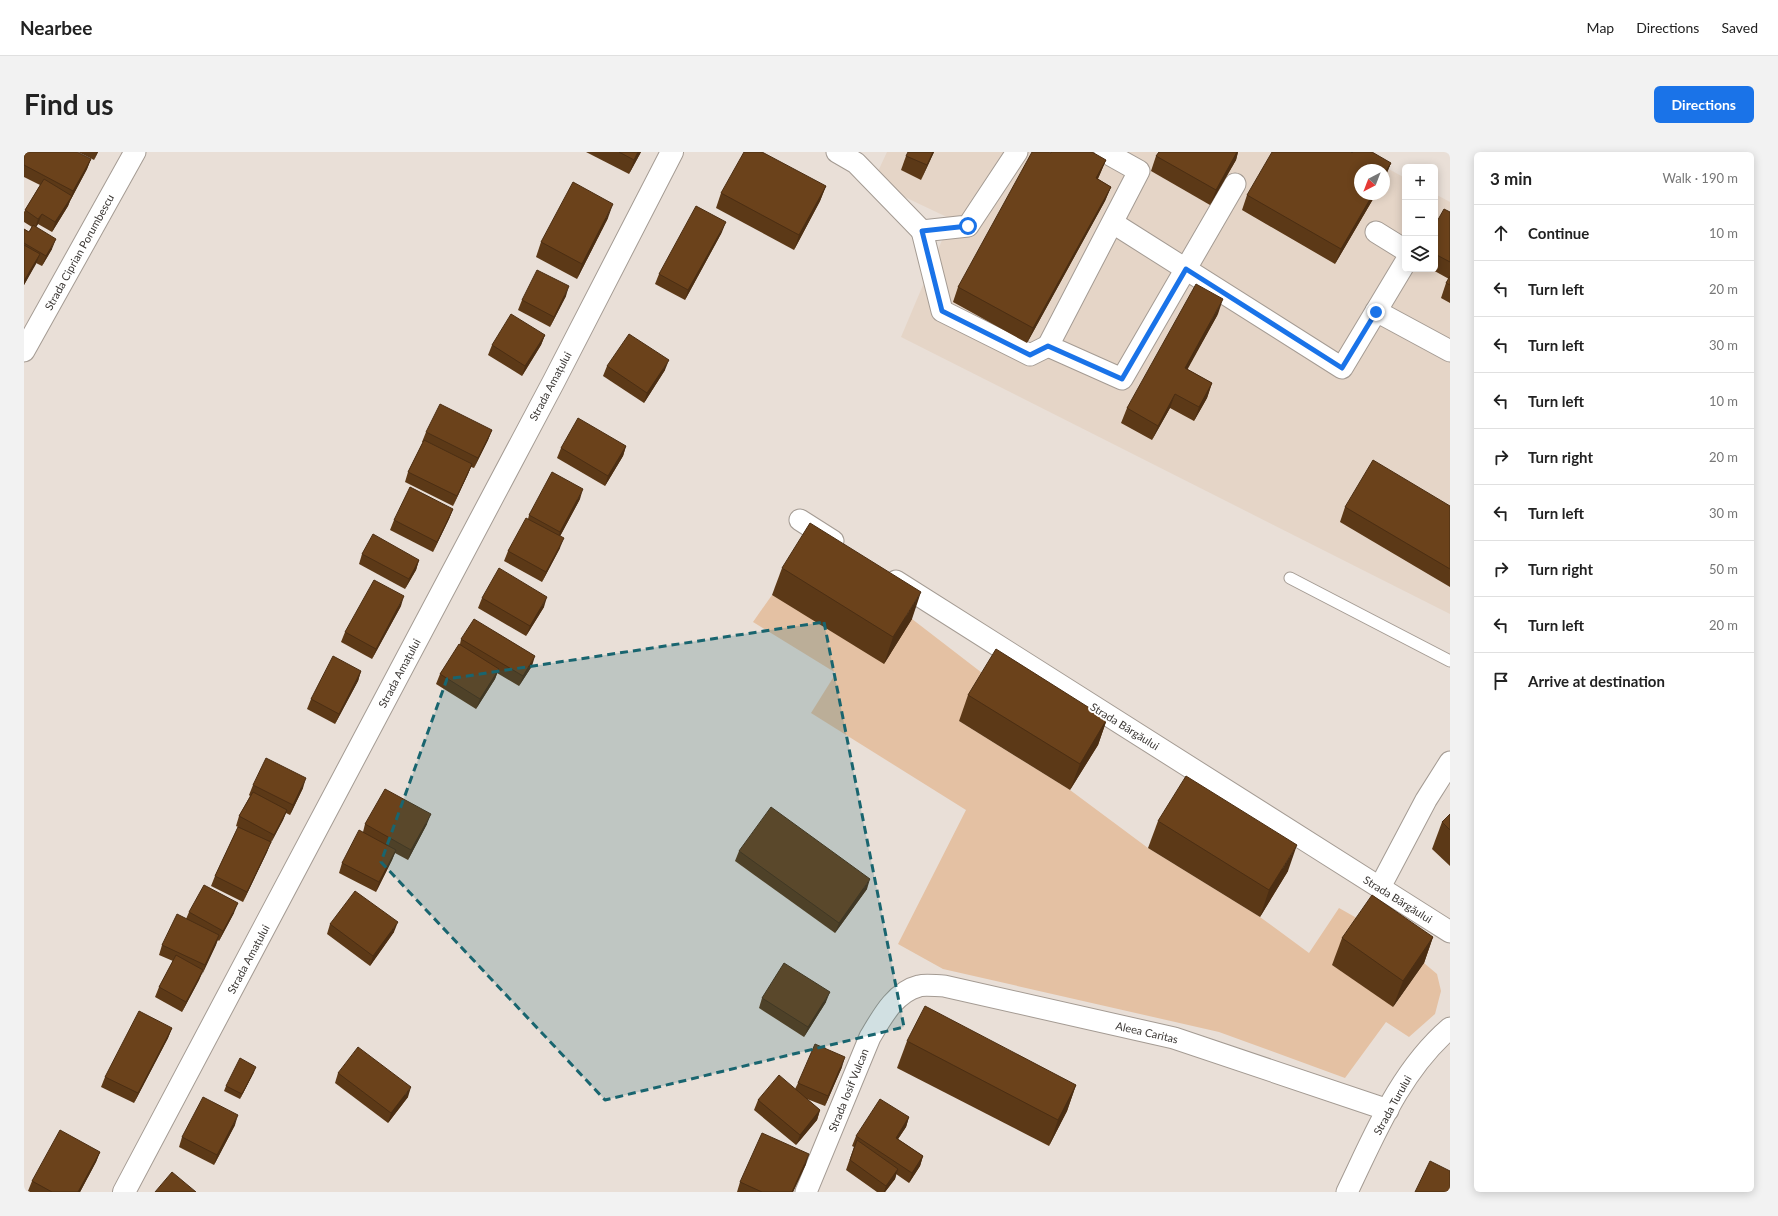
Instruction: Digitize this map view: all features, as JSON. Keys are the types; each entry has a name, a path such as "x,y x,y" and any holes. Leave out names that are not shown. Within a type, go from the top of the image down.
{"main road":[{"name":"Strada Amațului","path":"124,1192 550,388 672,152"}],"street":[{"name":"Strada Ciprian Porumbescu","path":"24,351 135,152"},
{"path":"837,152 856,163 922,231 942,311 1030,355 1048,346 1139,171 1105,152"},
{"path":"922,231 968,226 1018,152"},
{"path":"1048,346 1122,379 1236,184"},
{"path":"1113,223 1342,368 1402,268"},
{"path":"1376,232 1402,248"},
{"path":"1376,312 1450,351"},
{"path":"800,520 847,549"},
{"name":"Strada Bârgăului","path":"880,571 1450,932"},
{"path":"1380,887 1426,800 1450,762"},
{"name":"Aleea Caritas","path":"901,994 919,986 944,986 1174,1038 1388,1110"},
{"name":"Strada Iosif Vulcan","path":"806,1192 870,1037 884,1014 901,994"},
{"name":"Strada Turului","path":"1346,1192 1388,1110 1412,1069 1440,1036 1450,1028"}],"lane":[{"path":"1290,578 1450,661"}],"highlighted area":[{"path":"824,622 904,1027 605,1100 381,862 447,679"}],"shaded area":[{"path":"887,152 1358,152 1380,164 1354,164 1354,200 1390,200 1390,170 1402,176 1402,272 1438,272 1438,196 1450,202 1450,614 901,337 951,219 873,182"},
{"path":"772,595 912,619 986,676 959,721 1070,790 1148,848 1260,917 1309,953 1339,908 1362,921 1393,1007 1424,963 1437,974 1441,991 1435,1014 1409,1037 1386,1022 1345,1078 1219,1032 943,969 898,944 966,810 811,713 836,673 753,622"}],"building":[{"path":"24,152 77,152 91,159 73,191 24,165"},
{"path":"619,152 638,152 634,160"},
{"path":"744,152 762,152 826,186 799,235 721,193"},
{"path":"908,152 933,152 927,165 906,156"},
{"path":"1032,152 1092,152 1106,160 1096,178 1111,187 1033,328 958,287"},
{"path":"1159,152 1237,152 1216,190 1156,156"},
{"path":"1272,152 1372,152 1391,163 1390,165 1354,164 1354,200 1370,200 1341,249 1247,195"},
{"path":"44,179 72,196 55,222 42,214 38,219 25,210"},
{"path":"573,182 613,204 582,264 541,242"},
{"path":"696,206 726,222 688,290 659,274"},
{"path":"1444,209 1450,212 1450,262 1438,256 1438,220"},
{"path":"33,225 56,239 46,256 24,243 24,229 29,232"},
{"path":"24,245 40,254 24,281"},
{"path":"537,270 569,286 554,317 522,300"},
{"path":"1450,276 1450,285 1446,283"},
{"path":"1196,284 1223,299 1185,368 1212,383 1199,407 1175,394 1158,426 1127,408"},
{"path":"511,314 545,335 525,366 492,345"},
{"path":"629,334 669,360 647,393 607,366"},
{"path":"440,404 492,430 478,458 426,432"},
{"path":"578,418 626,446 608,476 561,448"},
{"path":"424,440 472,464 457,496 408,472"},
{"path":"1373,460 1450,506 1450,569 1345,507"},
{"path":"552,472 583,489 560,532 529,515"},
{"path":"410,487 453,509 437,542 394,520"},
{"path":"526,518 564,538 546,572 508,551"},
{"path":"810,523 921,592 893,637 782,568"},
{"path":"373,534 419,560 409,579 362,554"},
{"path":"499,568 547,597 530,626 482,598"},
{"path":"374,580 404,596 376,649 345,632"},
{"path":"474,619 535,656 523,676 461,639"},
{"path":"459,644 499,669 480,699 440,674"},
{"path":"996,649 1107,719 1080,764 968,695"},
{"path":"333,656 361,671 339,714 311,699"},
{"path":"266,758 306,778 293,805 253,785"},
{"path":"1186,776 1297,845 1269,890 1158,821"},
{"path":"385,789 431,814 411,850 365,824"},
{"path":"253,792 287,810 274,835 239,816"},
{"path":"771,807 870,879 839,923 739,851"},
{"path":"1450,814 1450,830 1442,822"},
{"path":"238,827 271,842 247,892 215,876"},
{"path":"359,830 396,850 379,882 342,863"},
{"path":"204,885 238,903 223,931 189,912"},
{"path":"355,891 398,922 373,956 330,924"},
{"path":"1372,895 1433,937 1403,981 1342,938"},
{"path":"177,914 219,935 205,965 162,945"},
{"path":"176,955 203,970 186,1002 159,987"},
{"path":"784,963 830,992 808,1027 762,998"},
{"path":"925,1006 1076,1085 1058,1120 907,1041"},
{"path":"139,1011 172,1028 138,1093 105,1077"},
{"path":"815,1044 845,1057 828,1096 798,1083"},
{"path":"358,1047 411,1087 391,1113 338,1073"},
{"path":"240,1058 256,1067 242,1094 226,1086"},
{"path":"779,1075 820,1110 800,1135 758,1100"},
{"path":"203,1097 238,1115 217,1155 182,1137"},
{"path":"880,1099 909,1117 896,1138 923,1156 912,1173 856,1136"},
{"path":"60,1130 100,1152 78,1192 52,1192 32,1181"},
{"path":"762,1133 809,1154 792,1192 762,1192 740,1182"},
{"path":"857,1140 898,1169 886,1186 850,1160"},
{"path":"1430,1161 1450,1171 1450,1192 1415,1192"},
{"path":"172,1172 196,1192 155,1192"}],"route":[{"path":"968,226 922,231 942,311 1030,355 1048,346 1122,379 1186,269 1342,368 1376,312"}]}
